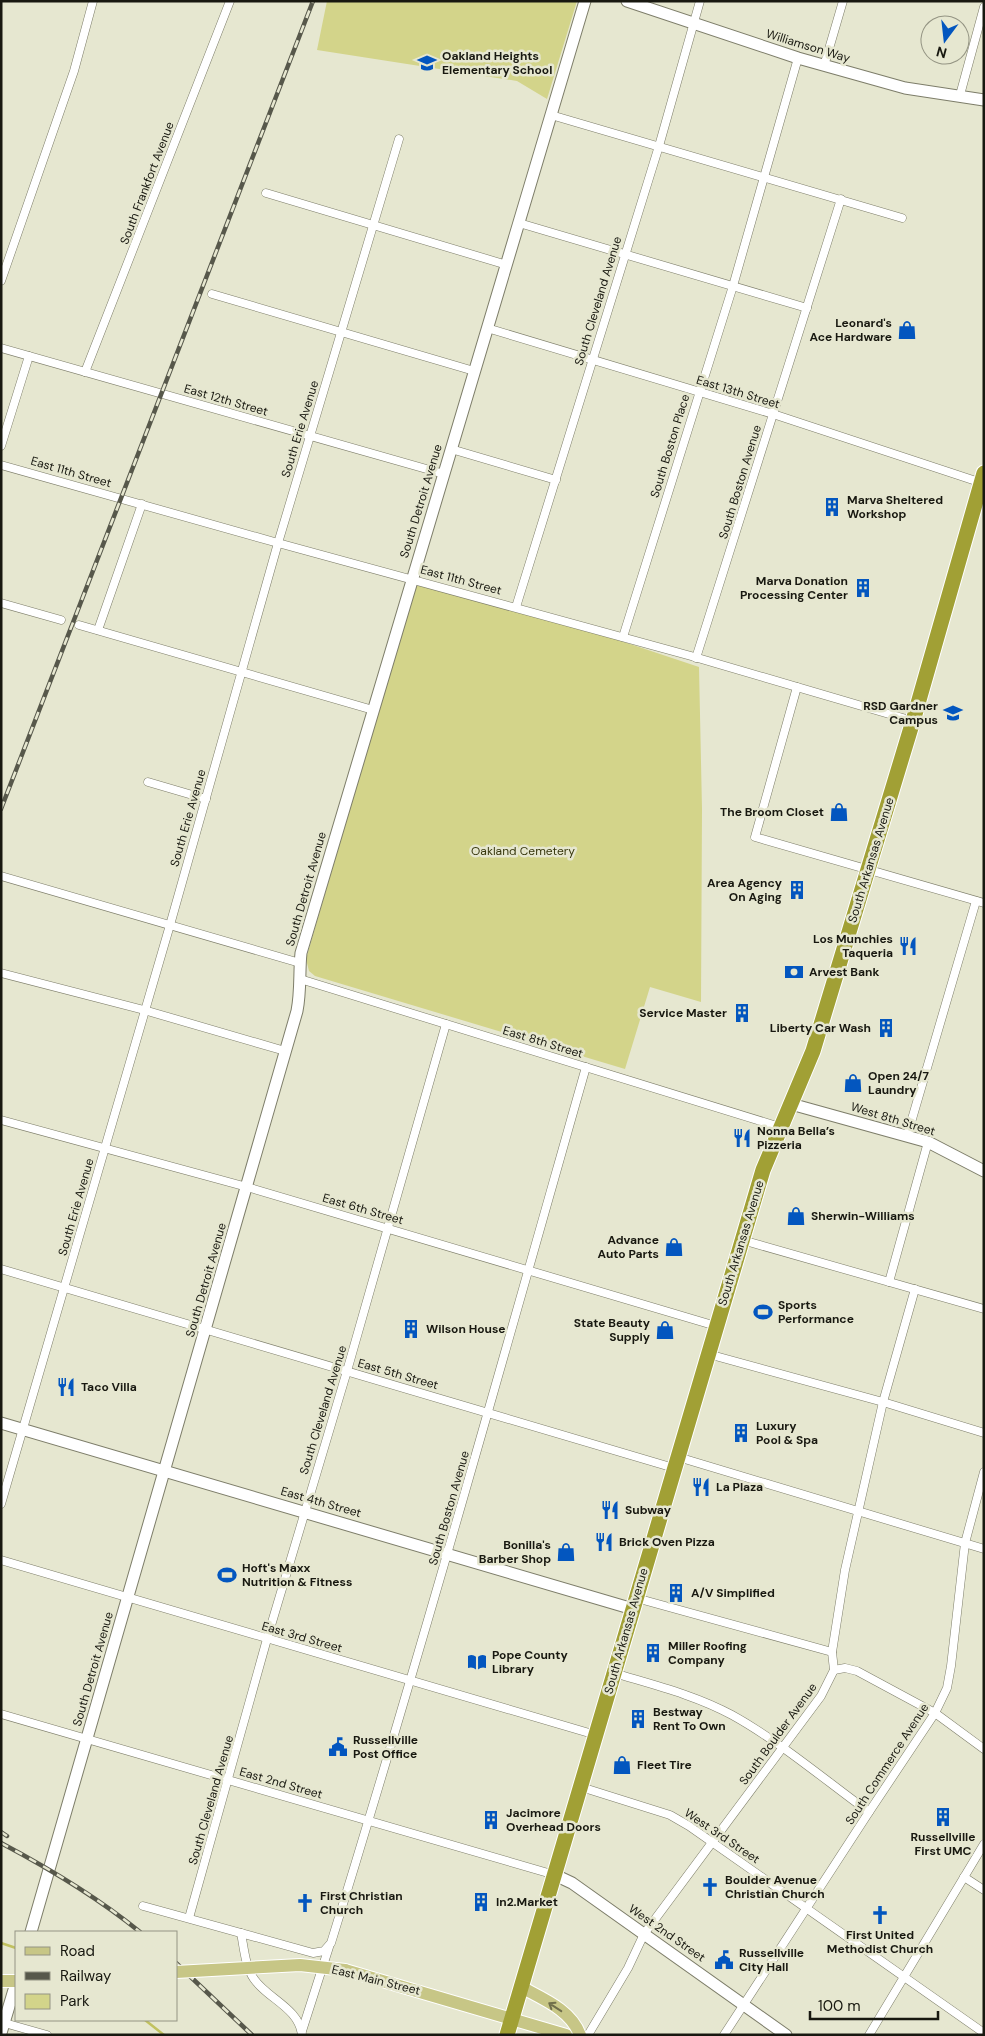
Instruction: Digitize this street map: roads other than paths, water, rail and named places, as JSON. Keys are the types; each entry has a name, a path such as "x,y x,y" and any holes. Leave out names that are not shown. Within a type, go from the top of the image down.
{"highway":[{"name":"South Arkansas Avenue","path":"507,2035 763,1170 813,1051 913,721 983,479"}],"main road":[{"name":"East Main Street","path":"178,1972 300,1965 345,1970 566,2035"},
{"path":"1,1981 15,1982"},
{"path":"522,1987 568,2016 576,2024 580,2035"}],"street":[{"path":"1,281 74,71 93,1"},
{"name":"South Frankfort Avenue","path":"85,372 230,1"},
{"name":"South Detroit Avenue","path":"31,1931 297,1010 301,992 301,953 585,1"},
{"name":"Williamson Way","path":"627,1 824,66 904,88 984,100"},
{"name":"South Cleveland Avenue","path":"516,607 659,146 700,1"},
{"path":"824,66 843,1"},
{"path":"960,95 984,7"},
{"name":"South Boston Place","path":"623,636 698,392 733,286 798,58"},
{"path":"551,115 765,176 902,218"},
{"name":"South Erie Avenue","path":"1,1504 170,925 278,544 399,139"},
{"path":"266,193 507,264"},
{"name":"South Boston Avenue","path":"696,658 841,199"},
{"path":"519,223 807,308"},
{"path":"212,294 474,371"},
{"name":"East 13th Street","path":"487,328 592,358 983,479"},
{"name":"East 12th Street","path":"1,348 444,474"},
{"path":"1,446 29,356"},
{"path":"451,449 556,480"},
{"name":"East 11th Street","path":"1,464 278,544 623,636 913,721"},
{"path":"98,630 142,504"},
{"path":"1,603 61,620"},
{"path":"80,624 241,673 373,710"},
{"path":"797,687 755,837 980,902 907,1136"},
{"path":"148,782 206,799"},
{"path":"1,876 300,963"},
{"path":"1,973 144,1010 284,1051"},
{"name":"East 8th Street","path":"300,979 780,1127"},
{"name":"South Cleveland Avenue","path":"189,1918 267,1639 347,1371 446,1024"},
{"name":"South Boston Avenue","path":"242,1933 313,1953 324,1951 331,1943 411,1682 586,1067"},
{"name":"West 8th Street","path":"791,1104 928,1142 984,1171"},
{"name":"East 6th Street","path":"1,1120 247,1187 716,1326"},
{"path":"889,1282 928,1142"},
{"path":"742,1240 984,1309"},
{"name":"East 5th Street","path":"1,1269 489,1412 859,1512 984,1549"},
{"path":"915,1290 883,1402 845,1570 832,1652 834,1670 845,1668 857,1671 935,1713 984,1748"},
{"path":"708,1354 883,1402 984,1433"},
{"name":"East 4th Street","path":"1,1423 447,1553 634,1603"},
{"name":"South Commerce Avenue","path":"724,2035 935,1713 947,1688 965,1544 984,1472"},
{"name":"East 3rd Street","path":"1,1560 411,1682 596,1734"},
{"path":"634,1603 832,1652"},
{"name":"South Boulder Avenue","path":"588,2035 628,1968 644,1934 821,1696 834,1670"},
{"path":"614,1672 694,1697 731,1714 782,1748 869,1812"},
{"name":"East 2nd Street","path":"1,1714 555,1875"},
{"name":"West 3rd Street","path":"581,1786 670,1815 713,1841 984,2033"},
{"path":"869,2035 984,1844"},
{"name":"West 2nd Street","path":"555,1875 572,1883 786,2035"},
{"path":"964,1876 984,1890"},
{"path":"143,1906 242,1933 249,1969 256,1980 289,2009 301,2026 302,2033"},
{"path":"302,2033 331,1943"},
{"path":"15,1985 2,2026 47,2035"}],"waterway":[{"path":"1,1943 15,1948"},
{"path":"146,2021 164,2035"}],"railway":[{"path":"1,809 313,1"},
{"path":"1,1832 7,1836"},
{"path":"1,1843 73,1884 139,1931"},
{"path":"178,1965 252,2035"}],"place":[{"name":"Oakland Heights Elementary School","path":"427,63"},
{"name":"Leonard's Ace Hardware","path":"907,330"},
{"name":"Marva Sheltered Workshop","path":"832,507"},
{"name":"Marva Donation Processing Center","path":"863,588"},
{"name":"RSD Gardner Campus","path":"953,713"},
{"name":"The Broom Closet","path":"839,812"},
{"name":"Area Agency On Aging","path":"797,890"},
{"name":"Los Munchies Taqueria","path":"908,946"},
{"name":"Arvest Bank","path":"794,972"},
{"name":"Service Master","path":"742,1013"},
{"name":"Liberty Car Wash","path":"886,1028"},
{"name":"Open 24/7 Laundry","path":"853,1083"},
{"name":"Nonna Bella’s Pizzeria","path":"742,1138"},
{"name":"Sherwin-Williams","path":"796,1216"},
{"name":"Advance Auto Parts","path":"674,1247"},
{"name":"Sports Performance","path":"763,1312"},
{"name":"Wilson House","path":"411,1329"},
{"name":"State Beauty Supply","path":"665,1330"},
{"name":"Taco Villa","path":"66,1387"},
{"name":"Luxury Pool & Spa","path":"741,1433"},
{"name":"La Plaza","path":"701,1487"},
{"name":"Subway","path":"610,1510"},
{"name":"Brick Oven Pizza","path":"604,1542"},
{"name":"Bonilla's Barber Shop","path":"566,1552"},
{"name":"Hoft's Maxx Nutrition & Fitness","path":"227,1575"},
{"name":"A/V Simplified","path":"676,1593"},
{"name":"Miller Roofing Company","path":"653,1653"},
{"name":"Pope County Library","path":"477,1662"},
{"name":"Bestway Rent To Own","path":"638,1719"},
{"name":"Russellville Post Office","path":"338,1747"},
{"name":"Fleet Tire","path":"622,1765"},
{"name":"Russellville First UMC","path":"943,1817"},
{"name":"Jacimore Overhead Doors","path":"491,1820"},
{"name":"Boulder Avenue Christian Church","path":"710,1887"},
{"name":"In2.Market","path":"481,1902"},
{"name":"First Christian Church","path":"305,1903"},
{"name":"First United Methodist Church","path":"880,1915"},
{"name":"Russellville City Hall","path":"724,1960"}],"park label":[{"name":"Oakland Cemetery","path":"523,851"}]}
